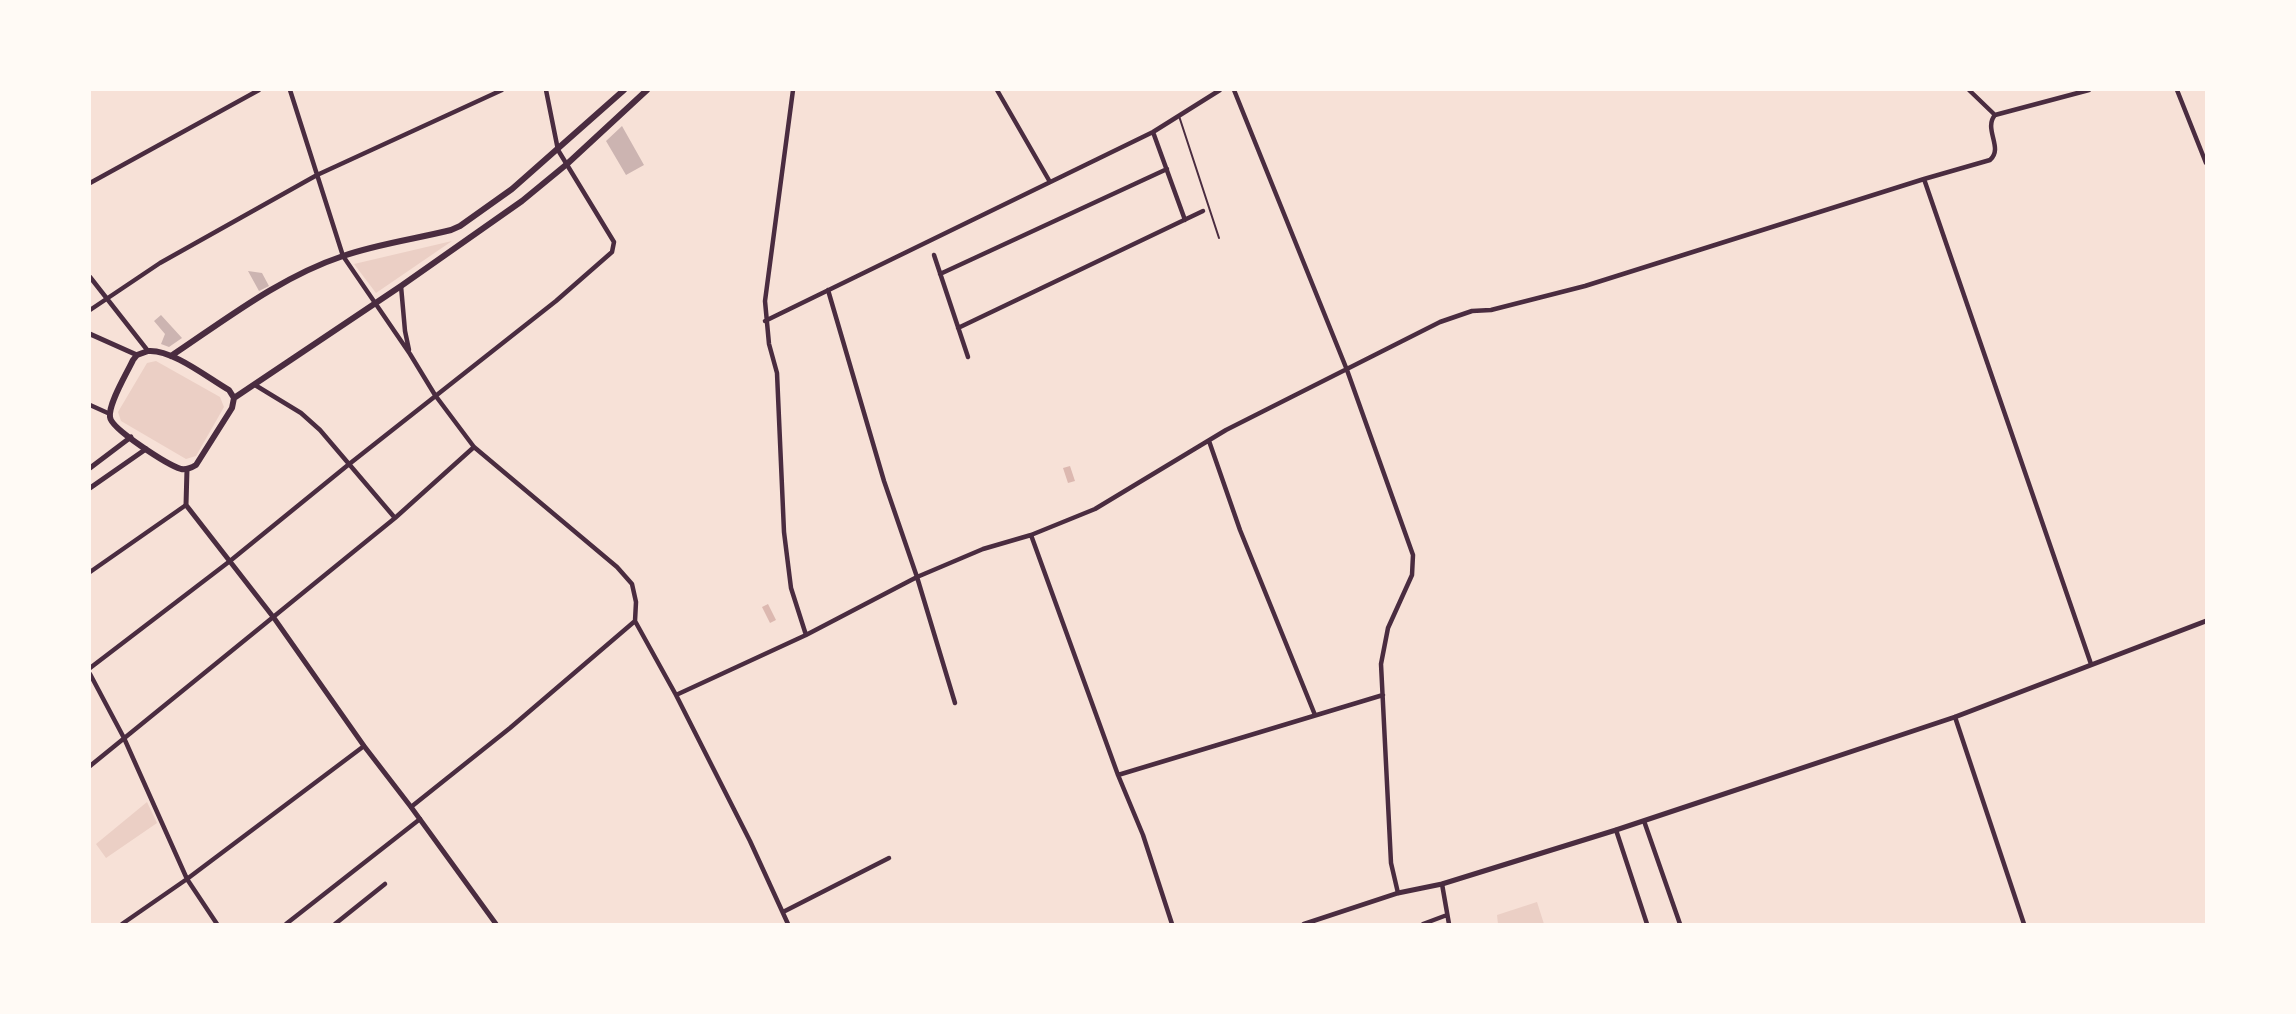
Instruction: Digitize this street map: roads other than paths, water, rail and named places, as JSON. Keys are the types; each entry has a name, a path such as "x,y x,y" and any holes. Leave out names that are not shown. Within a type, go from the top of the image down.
{"main road":[{"path":"171,356 250,303 304,272 343,256 451,230 512,189 624,90"},
{"path":"234,398 401,286 522,201 568,164 647,90"},
{"path":"148,351 160,352 171,356 229,390 234,398 232,408 196,466 187,469 177,466 146,449 115,427 110,419 110,414 133,360 137,355 148,351"}],"street":[{"path":"90,183 259,90"},
{"path":"290,90 343,256 410,354 435,395 474,447 616,567 632,584 636,602 635,621 676,696 750,841 788,924"},
{"path":"90,310 105,298 160,263 317,174 502,90"},
{"path":"90,668 230,561 435,395 556,301 612,252 614,242 558,150 546,90"},
{"path":"793,90 765,301 765,321 777,373 781,415 784,532 791,588 806,635"},
{"path":"997,90 1050,182"},
{"path":"765,321 1154,132 1220,90"},
{"path":"1234,90 1347,370 1414,555 1412,575 1388,628 1381,664 1391,863 1398,893"},
{"path":"1969,90 1993,117"},
{"path":"1993,117 2089,90"},
{"path":"2177,90 2206,163"},
{"path":"676,696 806,635 917,576 983,549 1031,535 1095,509 1209,441 1456,316 1492,310 1586,286 1992,158 1995,150 1991,129 1993,117"},
{"path":"1154,132 1185,220"},
{"path":"940,274 1167,169"},
{"path":"1924,179 2092,664"},
{"path":"958,328 1203,211"},
{"path":"934,256 968,356"},
{"path":"90,277 148,351"},
{"path":"401,286 405,331 410,354"},
{"path":"828,290 884,481 917,576 955,703"},
{"path":"90,334 137,355"},
{"path":"255,385 301,413 320,430 395,518"},
{"path":"90,405 110,414"},
{"path":"90,468 131,438"},
{"path":"1209,441 1240,530 1315,715"},
{"path":"90,766 395,518 474,447"},
{"path":"90,488 146,449"},
{"path":"187,469 186,505 274,618 364,746 496,924"},
{"path":"90,572 186,505"},
{"path":"1031,535 1118,776 1146,844 1172,924"},
{"path":"411,807 510,728 635,621"},
{"path":"1304,924 1398,893 1442,884 1616,830 1955,718 2206,621"},
{"path":"90,674 124,738 187,879 217,924"},
{"path":"1118,776 1383,695"},
{"path":"1955,718 2024,924"},
{"path":"122,924 187,879 364,746"},
{"path":"286,924 420,819"},
{"path":"1644,821 1680,924"},
{"path":"1616,830 1647,924"},
{"path":"783,912 889,858"},
{"path":"335,924 385,884"},
{"path":"1442,884 1449,924"},
{"path":"1423,924 1447,915"}],"lane":[{"path":"1179,116 1219,238"}]}
